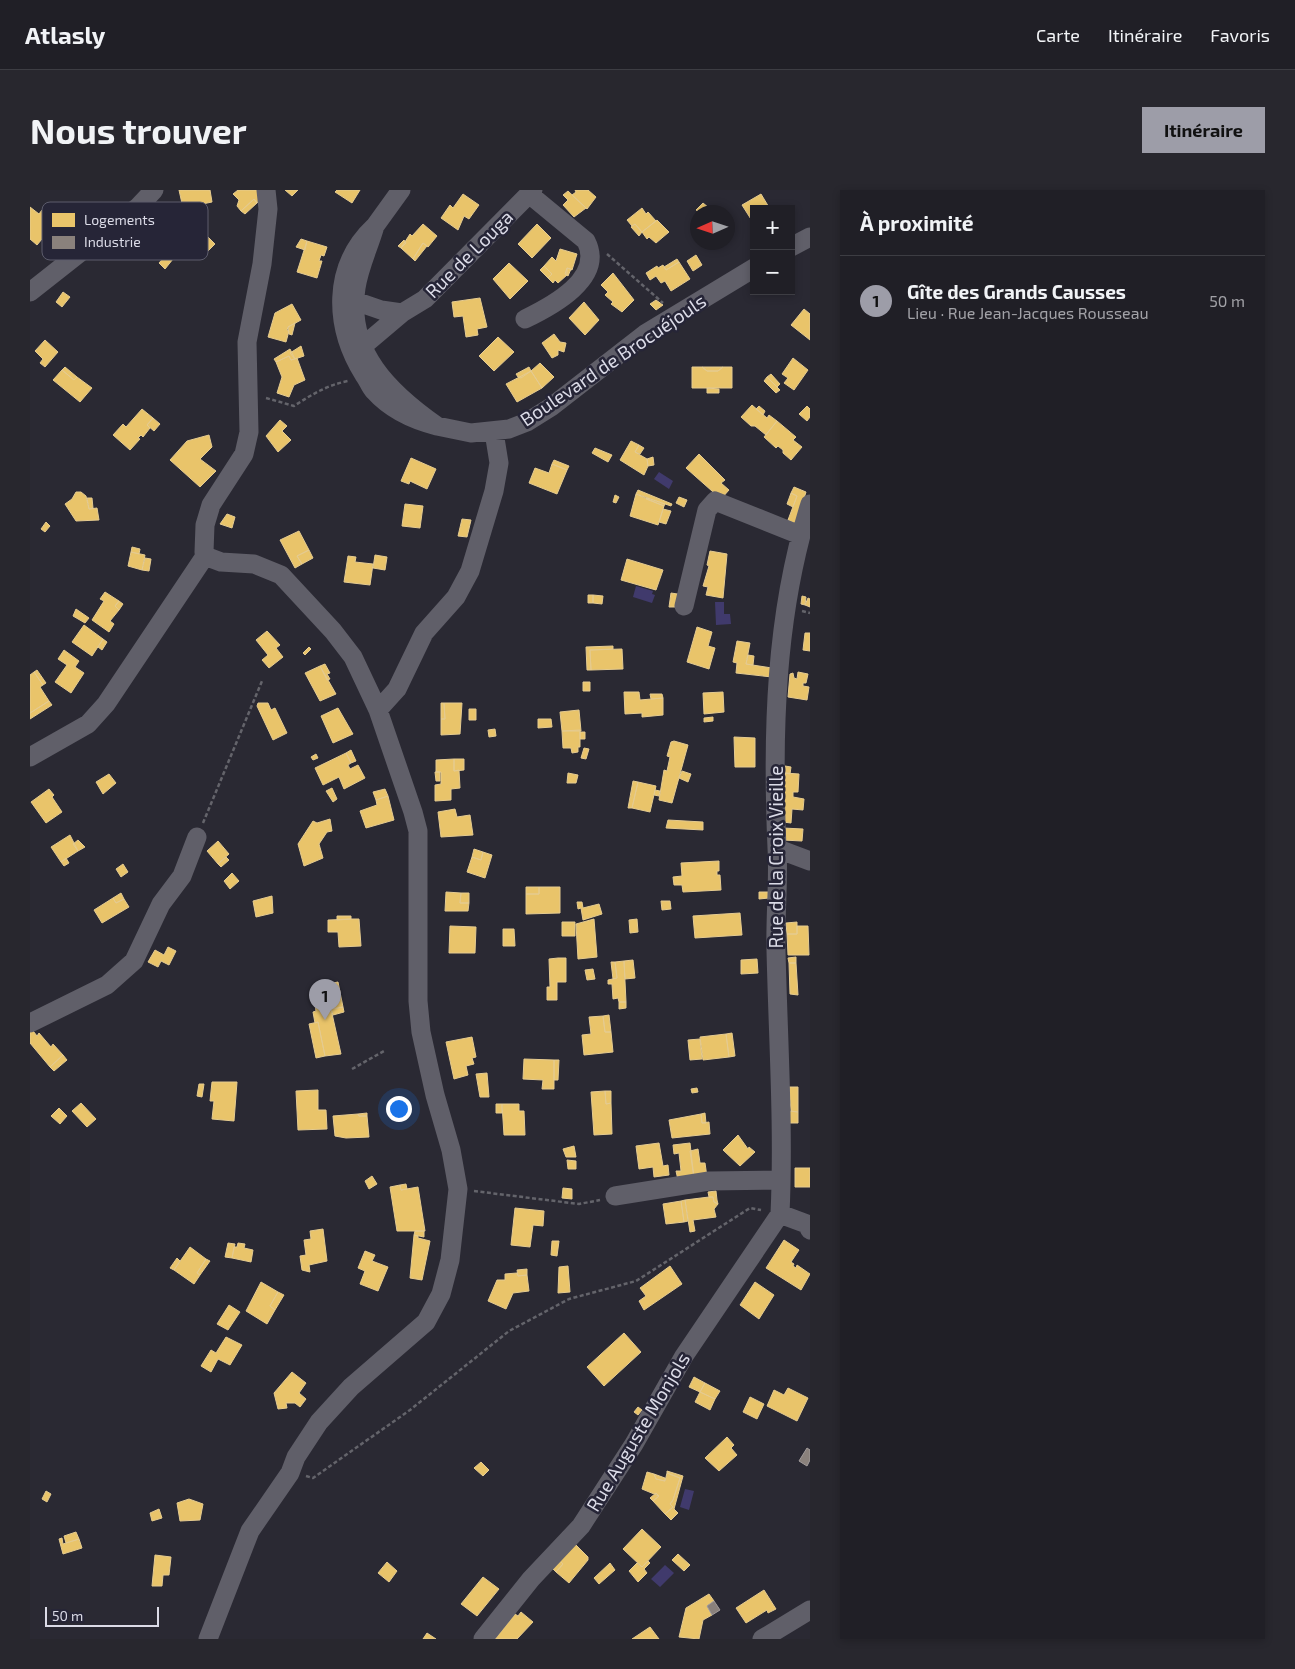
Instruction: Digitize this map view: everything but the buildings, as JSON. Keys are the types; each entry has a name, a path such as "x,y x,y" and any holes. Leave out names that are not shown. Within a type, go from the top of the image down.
{"street":[{"path":"143,202 154,190"},
{"path":"30,757 88,724 106,704 206,556 204,540 211,505 244,454 249,432 250,383 248,342 262,264 268,209 266,190"},
{"name":"Boulevard de Brocuéjouls","path":"401,190 375,226 360,240 346,267 342,302 344,330 354,359 374,391 396,410 412,420 436,426 471,433 494,432 509,430 527,422 551,407 609,361 675,314 750,270"},
{"path":"525,319 552,306 585,276 589,263 590,248 586,241 531,192"},
{"name":"Rue de Louga","path":"363,346 402,313 425,300 531,192"},
{"name":"Boulevard de Brocuéjouls","path":"375,226 359,272 355,301 357,324 363,346 376,372 391,390 405,404 436,426"},
{"path":"795,245 810,237"},
{"path":"30,292 71,260"},
{"path":"355,301 381,310 402,313"},
{"path":"378,710 397,689 424,633 456,597 470,571 494,491 499,463 494,432"},
{"path":"684,606 707,510 714,501 800,535"},
{"name":"Rue de la Croix Vieille","path":"780,1214 781,1180 776,948 778,849 776,722 786,607 800,535 810,504"},
{"path":"206,556 221,562 254,564 281,575 333,631 353,657 378,710 418,831 418,1001 421,1032 435,1095 451,1150 458,1189 450,1260 441,1294 426,1322 351,1387 326,1415 296,1458 290,1473 250,1531 208,1639"},
{"path":"30,1023 107,984 134,961 161,904 182,876 198,837"},
{"path":"778,849 810,862"},
{"path":"615,1196 709,1181 781,1180"},
{"path":"780,1214 809,1225"},
{"name":"Rue Auguste Monjols","path":"483,1639 531,1579 581,1526 634,1444 684,1356 780,1214"},
{"path":"762,1639 810,1610"}],"path":[{"path":"590,248 603,250 675,314"},
{"path":"250,383 267,400 294,406 317,391 336,383 366,378"},
{"path":"198,837 262,681"},
{"path":"352,1069 384,1051"},
{"path":"458,1189 579,1204 615,1196"},
{"path":"290,1473 313,1478 417,1405 508,1332 569,1299 636,1281 750,1208 780,1214"}],"shaded area":[{"path":"659,472 673,481 669,489 654,479"},
{"path":"636,586 653,591 652,594 655,595 652,603 633,597"},
{"path":"715,602 724,602 724,614 730,614 731,624 716,625"},
{"path":"685,1489 694,1491 689,1510 680,1507"},
{"path":"665,1565 674,1573 660,1587 651,1579"}],"place":[{"name":"Gîte des Grands Causses","path":"325,1020"}]}
